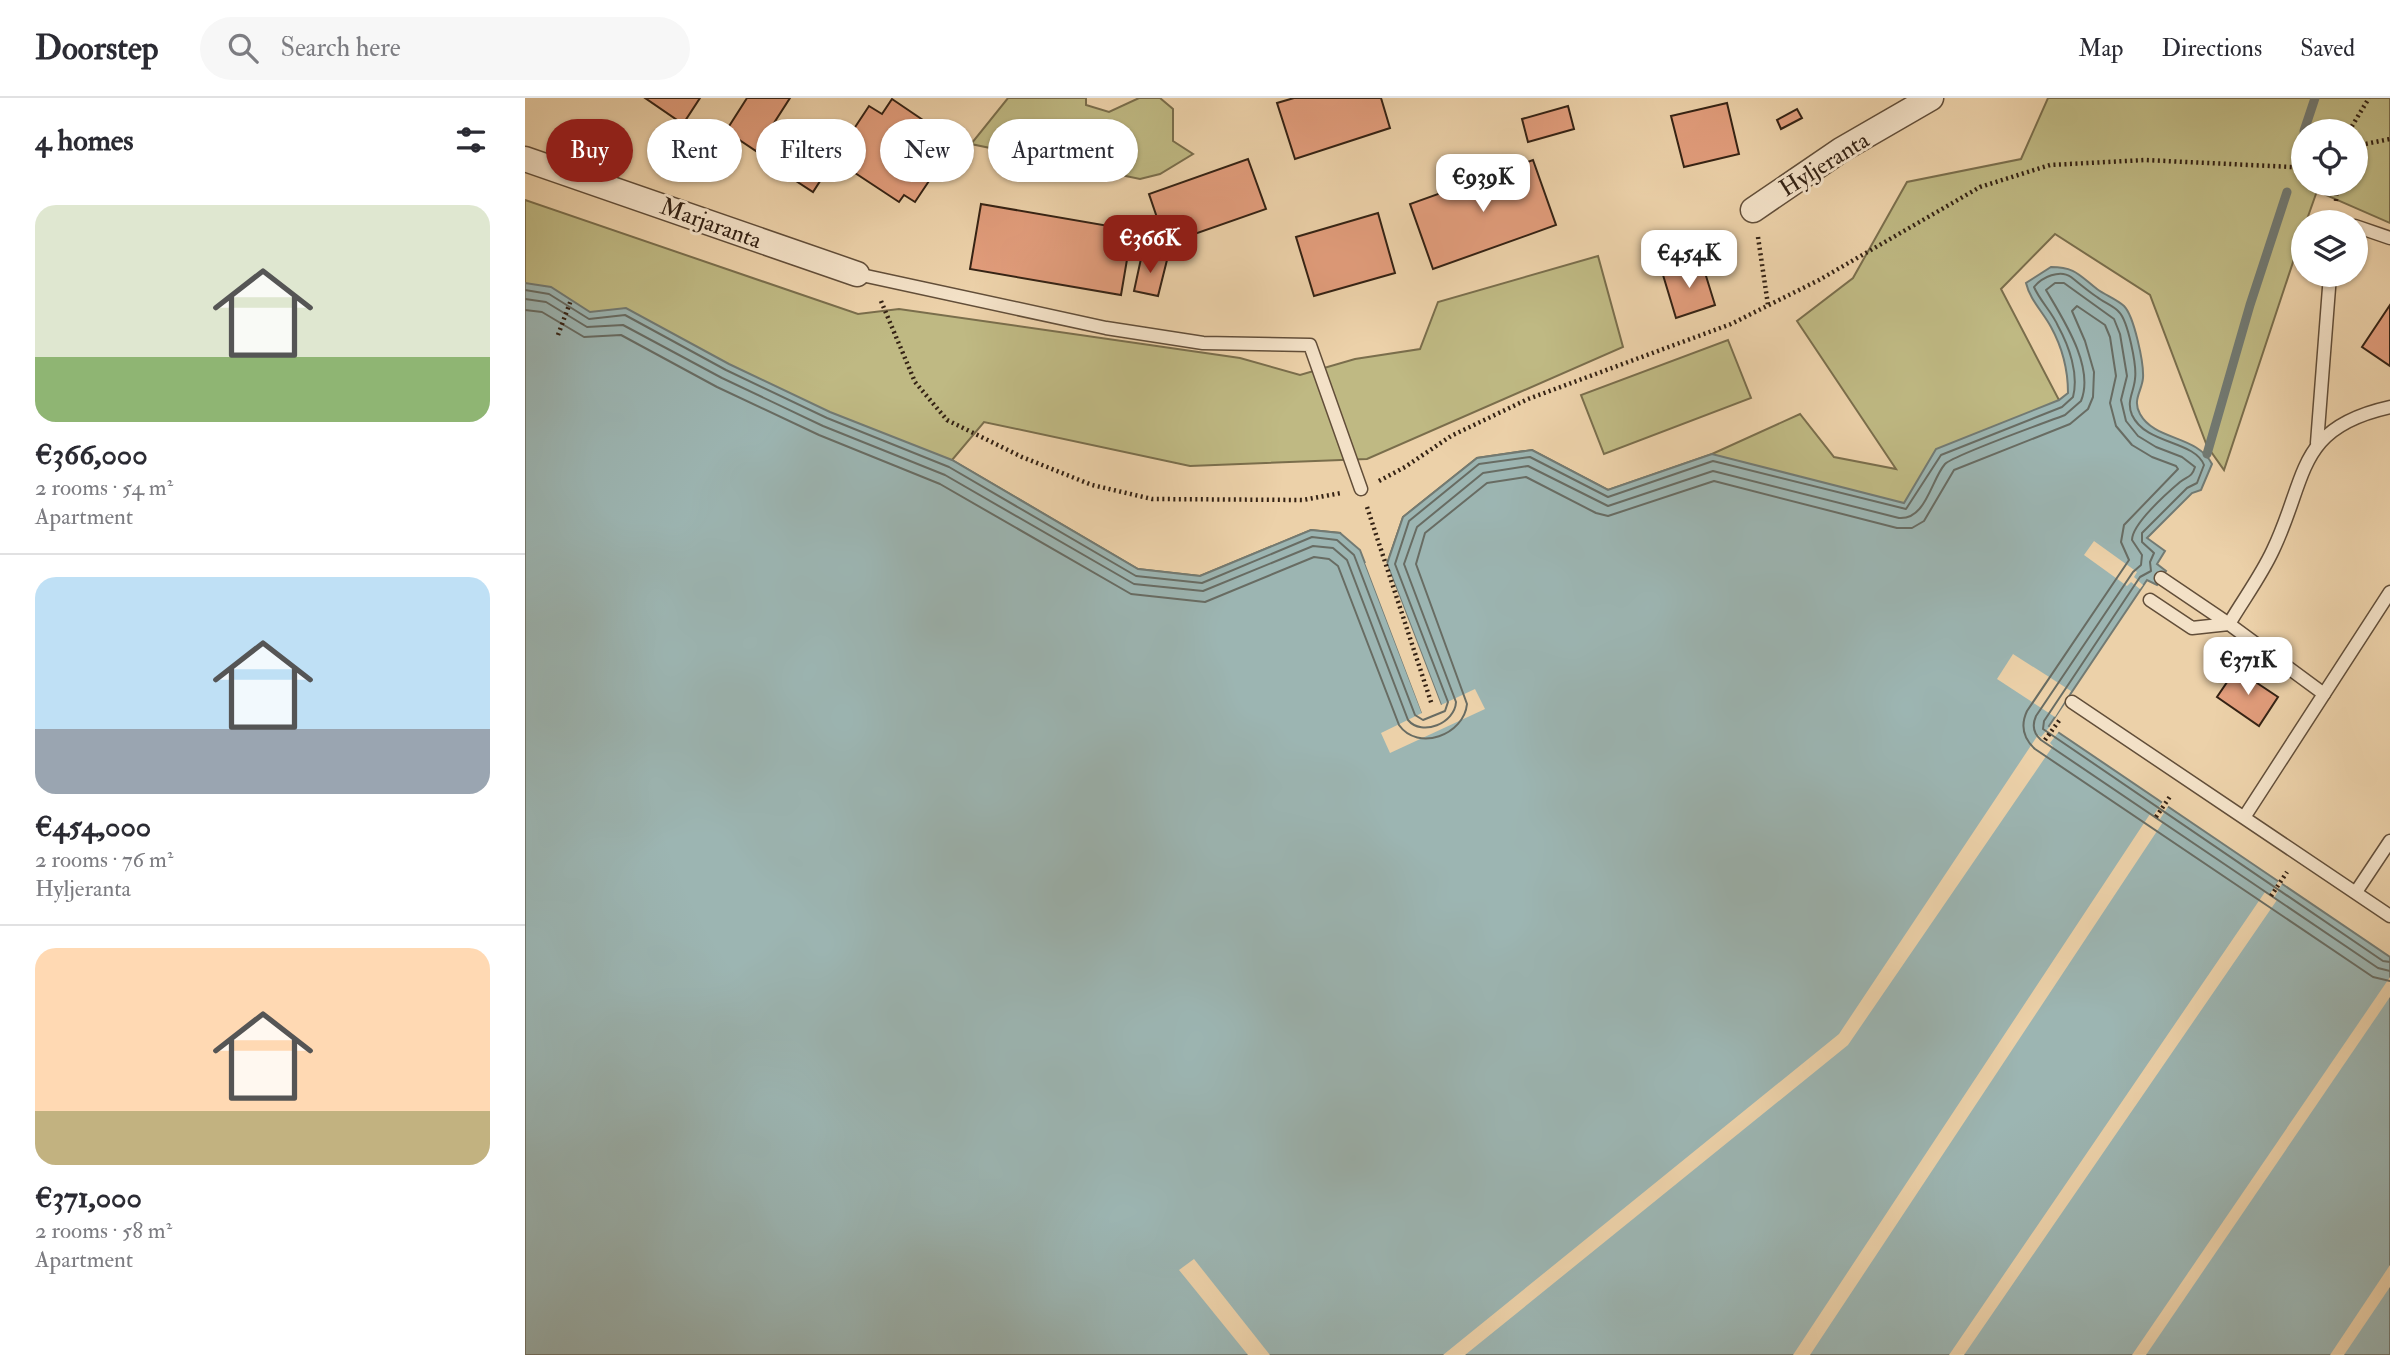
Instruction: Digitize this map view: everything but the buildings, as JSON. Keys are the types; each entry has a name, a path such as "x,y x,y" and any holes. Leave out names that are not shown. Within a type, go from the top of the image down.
{"street":[{"name":"Hyljeranta","path":"1753,210 1841,150 1920,107 1931,98"},
{"name":"Marjaranta","path":"525,159 857,274"}],"lane":[{"path":"2368,230 2390,238"},
{"path":"857,274 1106,328 1203,342 1310,345 1361,489"},
{"path":"2317,443 2329,287"},
{"path":"2229,624 2272,552 2302,471 2317,443 2338,426 2369,411 2390,407"},
{"path":"2161,578 2324,694"},
{"path":"2245,816 2390,592"},
{"path":"2150,600 2192,628 2229,624"},
{"path":"2072,702 2390,916"},
{"path":"2356,892 2390,841"}],"path":[{"path":"2356,119 2369,98"},
{"path":"2368,143 2390,139"},
{"path":"883,303 915,382 947,420 1022,457 1091,485 1152,499 1237,502 1303,500 1361,489 1405,467 1451,436 1528,399 1731,324 1819,280 1980,187 2050,165 2145,160 2291,167"},
{"path":"1753,210 1769,305"},
{"path":"558,335 571,300"},
{"path":"1361,489 1432,705"},
{"path":"2271,896 2299,854"}],"shaded area":[{"path":"1008,98 1086,98 1086,105 1109,112 1139,98 1160,98 1173,109 1173,141 1193,154 1160,174 1140,179 1138,119 991,119"},
{"path":"2048,98 2390,98 2390,223 2368,213 2368,210 2360,210 2328,196 2368,196 2368,119 2291,119 2291,196 2315,196 2310,210 2291,210 2291,268 2224,470 2207,446 2150,295 2055,234 2001,289 2059,400 1944,527 1387,564 1403,517 1477,458 1532,450 1608,490 1712,454 1800,414 1834,457 1896,469 1797,321 1853,278 1907,182 2021,159"},
{"path":"988,123 988,148 974,145 974,140"},
{"path":"525,200 858,314 899,309 1240,358 1300,375 1355,359 1420,349 1438,302 1598,256 1623,347 1367,459 1190,466 984,422 952,460 1138,569 1200,576 1311,530 1340,533 1318,648 525,370"},
{"path":"1728,340 1751,398 1604,454 1581,395"}],"water":[{"path":"2051,267 2066,268 2076,273 2124,306 2135,329 2142,362 2143,378 2137,404 2140,414 2155,429 2197,448 2212,464 2201,490 2192,493 2147,538 2165,551 2157,564 2166,571 2157,585 2147,580 2049,726 2390,957 2390,1355 525,1355 525,283 551,287 590,312 626,308 729,364 830,412 952,460 1138,569 1200,576 1311,530 1340,533 1360,550 1423,714 1441,705 1387,564 1403,517 1477,458 1532,450 1608,490 1712,454 1904,503 1936,449 2059,400 2068,393 2066,368 2058,343 2030,295 2026,283"}],"pier":[{"path":"2094,541 2137,572 2134,577 2143,585 2140,589 2131,582 2127,586 2084,555"},
{"path":"1385,559 1441,705 1475,689 1485,709 1390,753 1381,733 1422,713 1365,563 1368,562 1424,709 1437,703 1384,565"},
{"path":"2013,654 2071,691 2055,717 1997,679"},
{"path":"2052,724 2060,730 2050,743 2053,746 1848,1045 1465,1355 1443,1355 1839,1034 2038,735 2041,737"},
{"path":"2163,801 2169,805 2160,819 2163,822 1810,1355 1793,1355 2150,814 2153,816"},
{"path":"2279,880 2283,882 2274,898 2277,900 1964,1355 1949,1355 2265,892 2269,895"},
{"path":"2390,977 2390,997 2146,1355 2132,1355"},
{"path":"1194,1259 1270,1355 1248,1355 1179,1270"},
{"path":"2390,1265 2390,1287 2344,1355 2330,1355"}],"waterway":[{"path":"2308,119 2315,98"},
{"path":"2207,454 2250,305 2287,192"}]}
